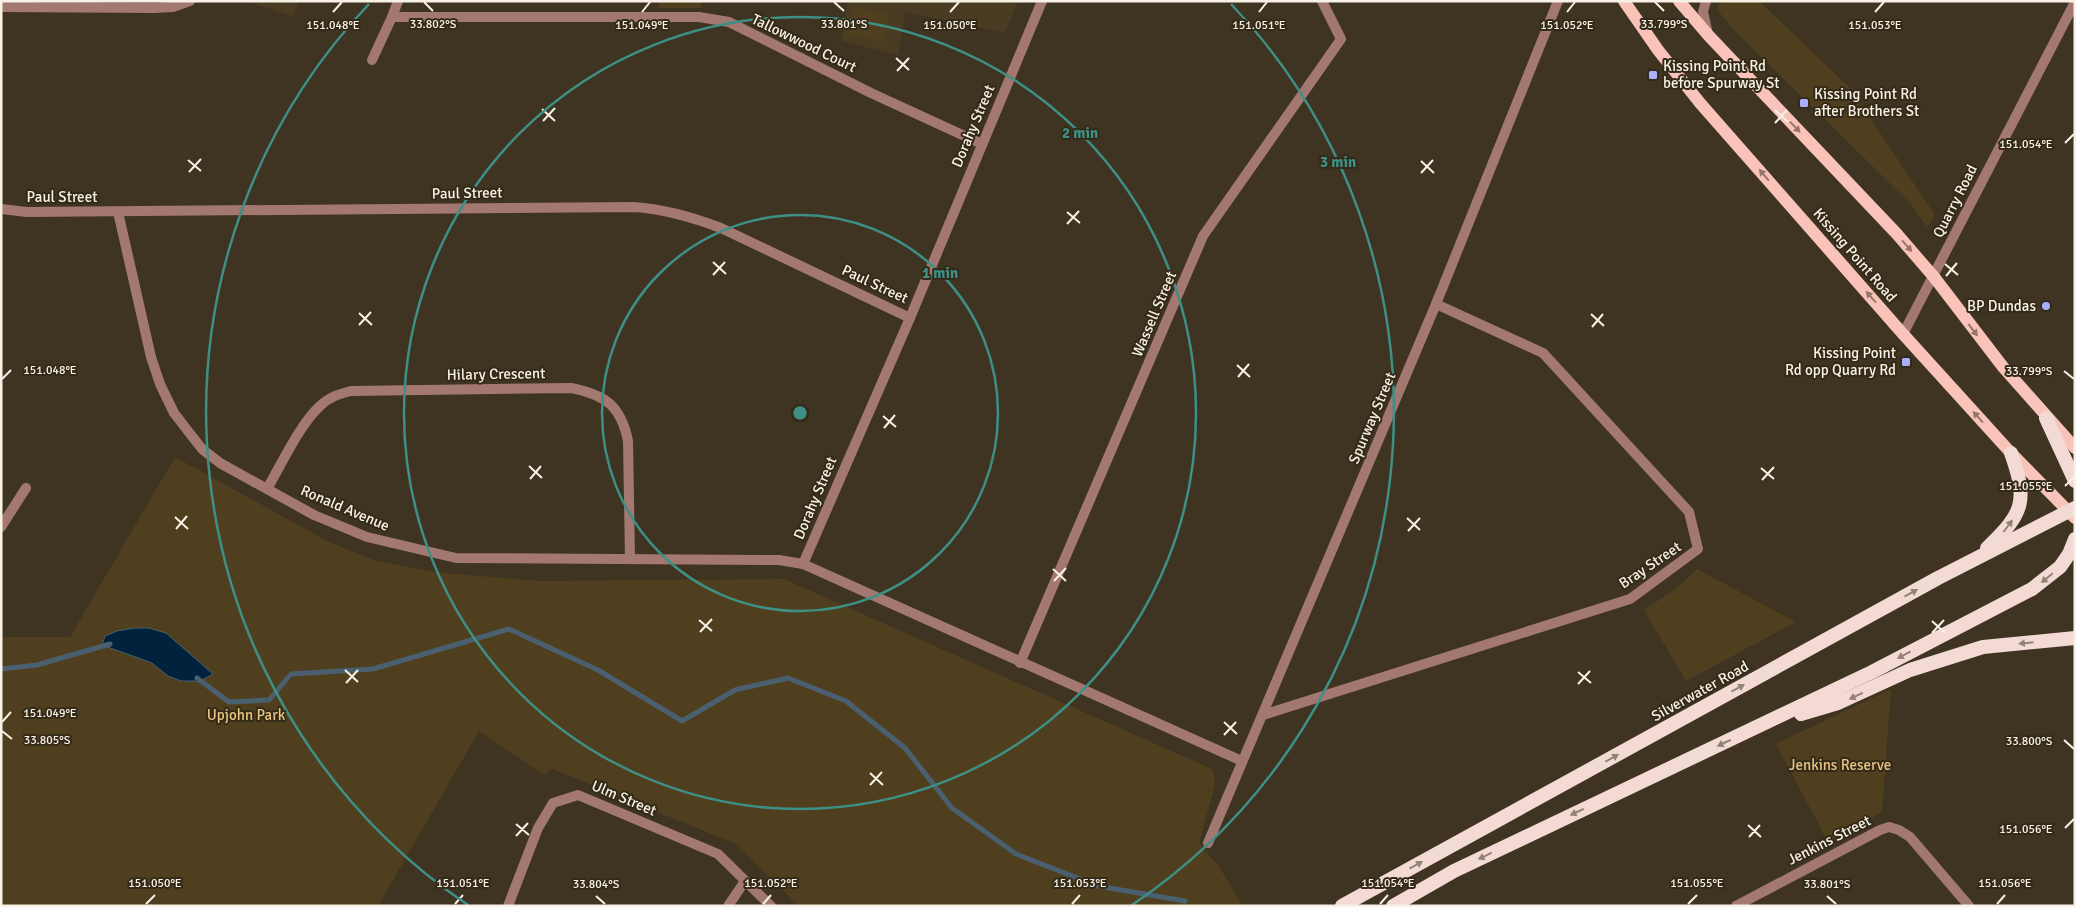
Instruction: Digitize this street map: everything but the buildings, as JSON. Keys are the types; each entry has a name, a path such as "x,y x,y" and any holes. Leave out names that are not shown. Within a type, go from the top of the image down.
{"highway":[{"path":"2046,418 2075,481"},
{"path":"1974,560 2005,530 2016,515 2022,489 2011,453"},
{"name":"Silverwater Road","path":"1342,906 1938,578 2072,512"},
{"path":"1393,906 1496,851 1768,723 2032,589 2060,567 2069,554 2075,539"},
{"path":"1768,723 1838,704 1910,670 1983,647 2075,638"}],"main road":[{"name":"Kissing Point Road","path":"1624,1 1658,50 1700,103 1903,334 2011,453 2072,512"},
{"path":"1679,1 1709,36 1896,233 1934,277 1999,362 2046,418 2075,448"}],"street":[{"path":"1,8 155,8 172,7 190,1"},
{"path":"372,60 398,1"},
{"name":"Dorahy Street","path":"1042,1 910,318 803,564 1242,761"},
{"name":"Wassell Street","path":"1020,663 1203,236 1341,39 1322,1"},
{"name":"Spurway Street","path":"1208,843 1436,304 1558,1"},
{"path":"1706,1 1704,12 1709,36"},
{"name":"Quarry Road","path":"1903,334 2075,2"},
{"name":"Tallowwood Court","path":"392,17 698,17 718,19 729,22 866,91 982,144"},
{"name":"Paul Street","path":"1,209 27,212 118,212 624,207 662,209 690,216 721,228 910,318"},
{"name":"Ronald Avenue","path":"118,212 151,357 160,384 174,413 202,449 220,463 314,515 368,537 456,558 779,560 803,564"},
{"name":"Bray Street","path":"1263,715 1630,599 1698,549 1689,512 1543,353 1436,304"},
{"name":"Hilary Crescent","path":"267,489 310,418 320,406 335,395 351,391 578,389 591,392 605,399 624,422 628,441 630,559"},
{"path":"1,527 26,488"},
{"name":"Ulm Street","path":"508,906 538,828 553,803 578,795 718,854 771,906"},
{"name":"Jenkins Street","path":"1736,906 1860,840 1890,827 1910,837 1969,906"},
{"path":"728,906 744,881"}],"shaded area":[{"path":"246,1 299,1 293,17"},
{"path":"848,1 1018,1 1005,33 905,12 898,55 841,41"}],"green space":[{"path":"659,1 701,1 701,8 658,8"},
{"path":"1722,1 1759,1 1850,88 1935,215 1927,227 1911,204 1734,30 1719,12 1718,6"},
{"path":"854,7 889,14 883,42 848,34"},
{"name":"Upjohn Park","path":"175,457 329,542 376,561 442,573 539,581 784,579 1212,769 1215,784 1199,843 1219,867 1243,906 799,906 734,843 552,769 544,775 479,731 378,906 1,906 1,637 70,637"},
{"path":"1697,569 1796,622 1686,681 1644,610 1677,588"},
{"name":"Jenkins Reserve","path":"1891,689 1882,812 1828,842 1776,744"}],"water":[{"path":"149,628 166,633 213,674 200,681 181,681 168,676 152,663 102,645 105,636 117,631"}],"waterway":[{"path":"197,678 229,702 269,700 291,674 373,669 509,629 598,670 682,721 735,690 788,678 846,701 905,748 952,808 1016,854 1098,886 1185,901"},
{"path":"1,669 37,665 110,644"}],"place":[{"name":"Kissing Point Rd before Spurway St","path":"1653,75"},
{"name":"Kissing Point Rd after Brothers St","path":"1804,103"},
{"name":"BP Dundas","path":"2046,306"},
{"name":"Kissing Point Rd opp Quarry Rd","path":"1906,362"}]}
